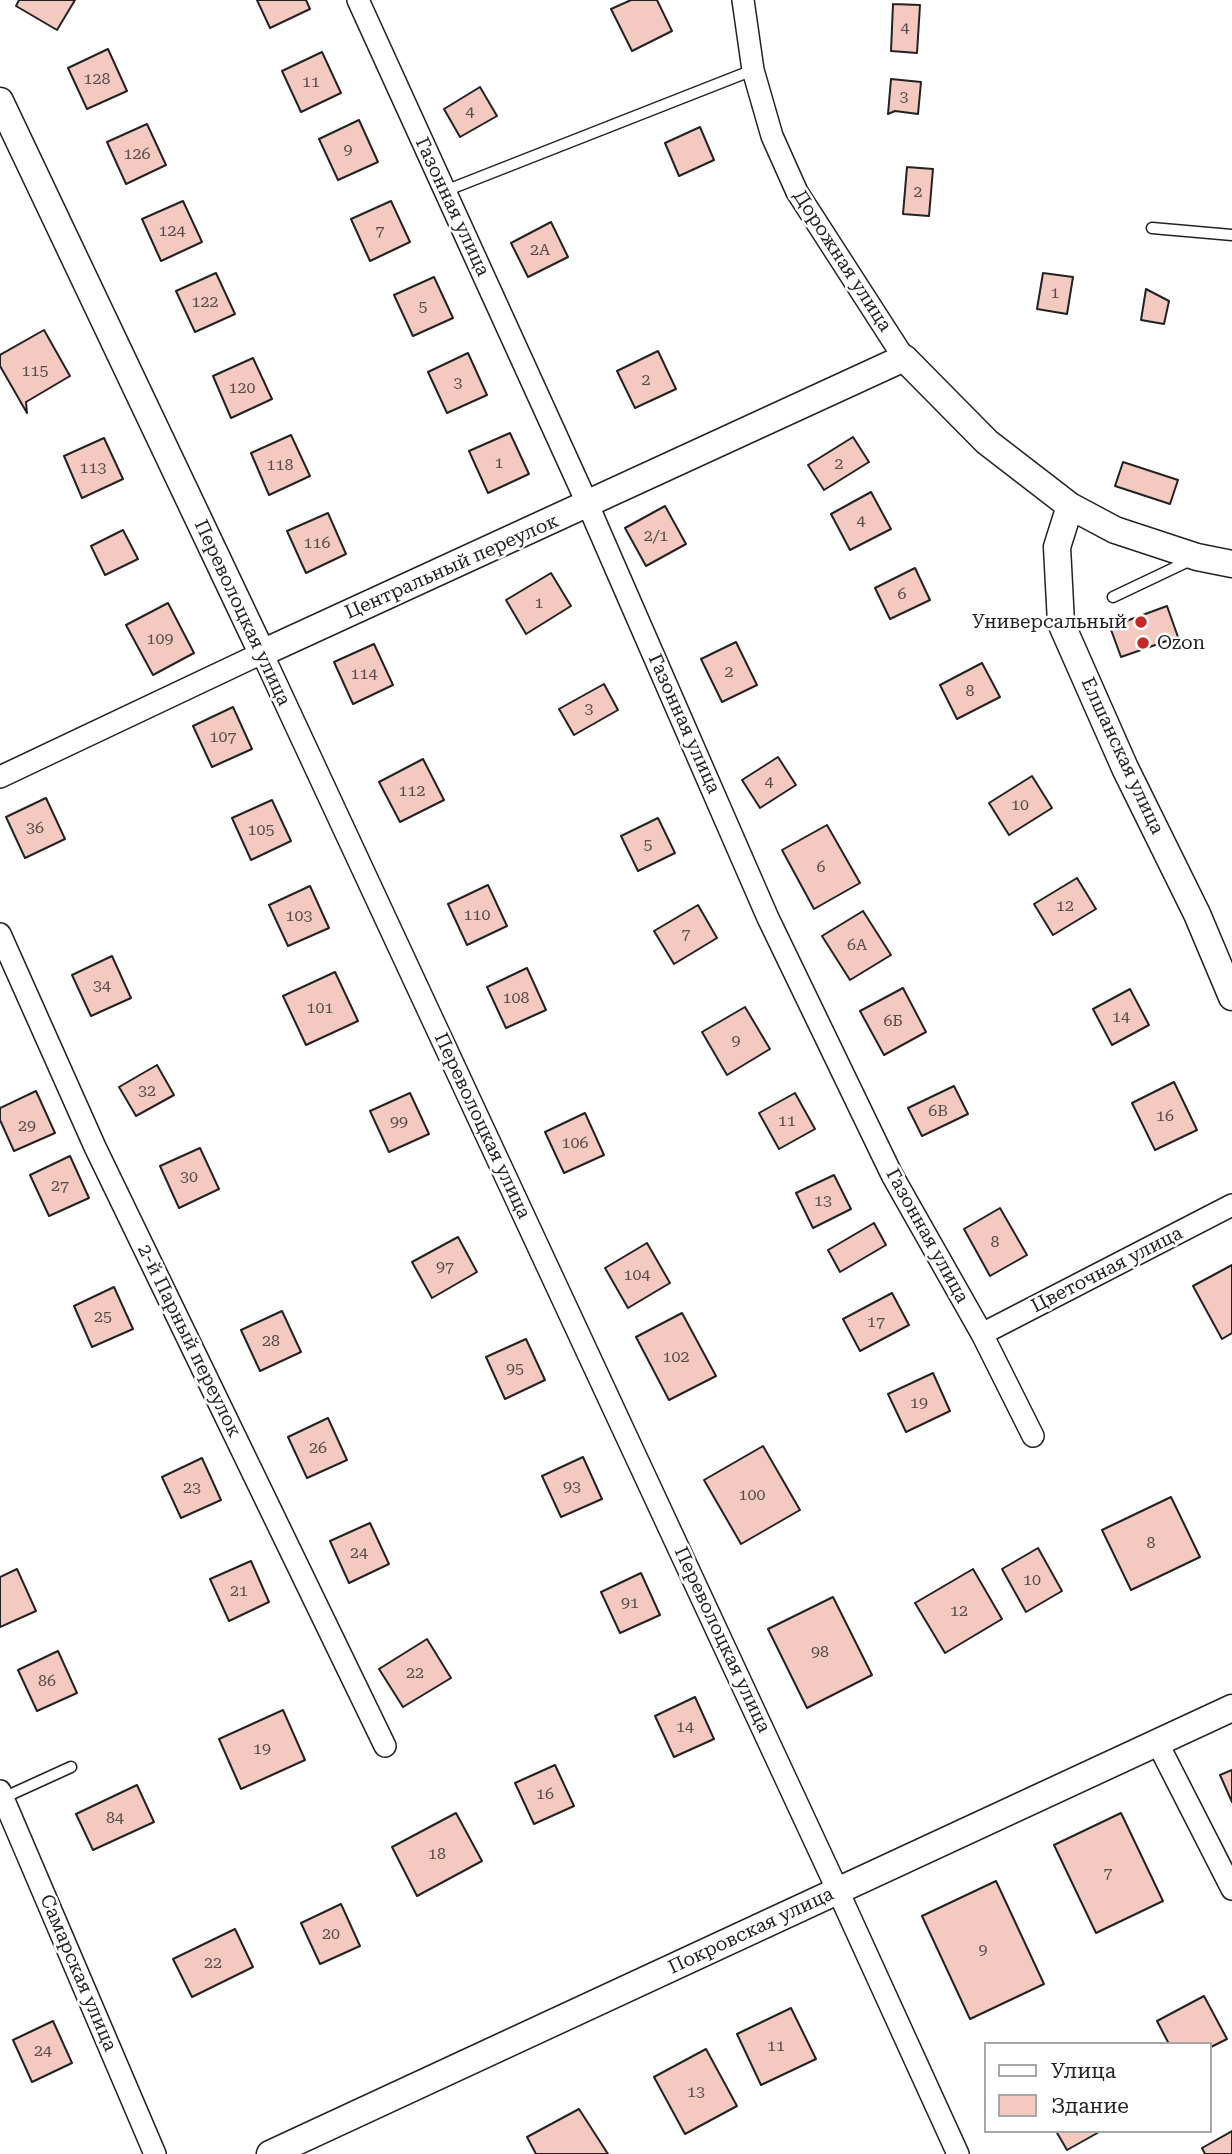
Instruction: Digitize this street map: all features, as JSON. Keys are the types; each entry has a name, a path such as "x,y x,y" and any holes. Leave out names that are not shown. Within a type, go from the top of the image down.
{"street":[{"name":"Газонная улица","path":"358,0 588,505 774,930 892,1175 982,1334 1033,1437"},
{"name":"Дорожная улица","path":"743,0 753,70 772,136 797,192 904,358"},
{"name":"Переволоцкая улица","path":"0,102 262,653 958,2154"},
{"name":"Центральный переулок","path":"0,778 262,653 904,358"},
{"path":"904,358 987,442 1070,506 1115,530 1197,557 1232,564"},
{"name":"Елшанская улица","path":"1070,506 1057,547 1061,623 1125,768 1198,914 1232,997"},
{"name":"2-й Парный переулок","path":"0,934 95,1147 385,1746"},
{"name":"Цветочная улица","path":"982,1334 1232,1205"},
{"name":"Покровская улица","path":"270,2154 1232,1708"},
{"path":"1158,1744 1232,1889"},
{"name":"Самарская улица","path":"1,1796 155,2154"}],"lane":[{"path":"444,191 753,70"},
{"path":"1152,228 1232,235"},
{"path":"1113,597 1197,557"},
{"path":"1,1796 71,1767"}],"building":[{"path":"19,0 75,0 57,30 16,6"},
{"path":"257,0 306,0 310,9 270,28"},
{"path":"631,0 657,0 672,31 632,51 611,9"},
{"path":"893,4 920,5 917,53 891,51"},
{"path":"108,49 127,91 87,109 68,68"},
{"path":"322,52 341,93 301,112 282,71"},
{"path":"891,79 921,82 918,114 895,111 888,114"},
{"path":"480,87 497,116 460,137 444,109"},
{"path":"359,120 378,162 338,180 319,139"},
{"path":"147,124 166,165 126,184 107,142"},
{"path":"700,127 714,160 679,176 665,143"},
{"path":"907,167 933,169 929,216 903,214"},
{"path":"183,201 202,242 161,261 142,219"},
{"path":"391,201 410,242 370,261 351,219"},
{"path":"551,222 568,257 528,277 511,243"},
{"path":"216,273 235,314 195,332 176,291"},
{"path":"1043,273 1073,277 1067,314 1037,309"},
{"path":"434,277 453,318 413,336 394,295"},
{"path":"1146,289 1169,301 1164,324 1141,320"},
{"path":"44,330 70,376 26,402 27,413 0,366 0,355"},
{"path":"658,351 676,389 635,408 617,371"},
{"path":"468,353 487,395 447,413 428,372"},
{"path":"253,358 272,399 231,418 213,376"},
{"path":"510,433 529,474 488,493 469,451"},
{"path":"291,435 310,476 269,495 251,453"},
{"path":"853,437 869,462 824,490 808,465"},
{"path":"104,438 123,479 82,498 64,456"},
{"path":"1123,462 1178,480 1170,504 1115,486"},
{"path":"871,492 891,529 850,550 831,514"},
{"path":"665,506 686,544 646,566 625,528"},
{"path":"328,513 346,554 306,573 287,531"},
{"path":"123,530 138,559 105,575 91,546"},
{"path":"915,568 930,600 890,619 875,588"},
{"path":"551,573 571,606 526,634 506,600"},
{"path":"168,603 194,653 153,675 126,625"},
{"path":"1167,606 1178,637 1121,657 1110,627"},
{"path":"736,642 757,685 722,702 701,659"},
{"path":"374,644 393,685 353,704 334,662"},
{"path":"982,663 1000,697 957,719 940,685"},
{"path":"604,684 618,710 574,735 559,709"},
{"path":"233,707 252,749 212,767 193,726"},
{"path":"778,757 796,785 760,808 742,780"},
{"path":"423,759 444,800 400,822 379,782"},
{"path":"1032,776 1052,808 1009,835 989,803"},
{"path":"46,798 65,839 25,858 6,817"},
{"path":"272,800 291,841 251,860 232,818"},
{"path":"658,818 675,853 638,871 621,836"},
{"path":"827,825 860,883 814,909 782,850"},
{"path":"1077,878 1096,909 1053,935 1034,904"},
{"path":"488,885 507,926 467,945 448,904"},
{"path":"310,886 329,928 288,946 269,905"},
{"path":"698,905 717,938 674,964 654,931"},
{"path":"863,911 891,955 850,980 822,936"},
{"path":"112,956 131,998 91,1016 72,975"},
{"path":"527,968 546,1010 506,1028 487,987"},
{"path":"335,972 358,1021 306,1045 283,996"},
{"path":"903,988 926,1032 884,1055 860,1011"},
{"path":"1130,989 1149,1025 1112,1045 1093,1009"},
{"path":"745,1007 770,1049 727,1075 702,1032"},
{"path":"157,1065 174,1095 136,1116 119,1087"},
{"path":"1174,1082 1197,1130 1155,1150 1132,1103"},
{"path":"954,1086 968,1114 922,1136 908,1108"},
{"path":"36,1091 55,1133 14,1151 0,1120 0,1108"},
{"path":"410,1093 429,1134 389,1152 370,1111"},
{"path":"795,1093 815,1129 779,1149 759,1113"},
{"path":"585,1113 604,1155 564,1173 545,1132"},
{"path":"200,1148 219,1189 179,1208 160,1166"},
{"path":"70,1156 89,1198 49,1216 30,1175"},
{"path":"834,1175 851,1209 813,1228 796,1193"},
{"path":"1000,1208 1027,1255 990,1276 964,1229"},
{"path":"874,1223 886,1245 840,1272 828,1250"},
{"path":"458,1237 477,1272 432,1298 412,1262"},
{"path":"647,1243 670,1283 628,1308 605,1268"},
{"path":"1232,1265 1232,1333 1222,1339 1193,1286"},
{"path":"114,1287 133,1329 92,1347 74,1306"},
{"path":"892,1293 909,1325 860,1351 843,1319"},
{"path":"282,1311 301,1352 260,1371 241,1330"},
{"path":"682,1313 716,1376 669,1400 636,1337"},
{"path":"526,1339 545,1380 505,1399 486,1357"},
{"path":"933,1373 950,1411 906,1432 888,1394"},
{"path":"328,1418 347,1460 307,1478 288,1437"},
{"path":"763,1446 800,1510 741,1544 704,1480"},
{"path":"583,1457 602,1499 561,1517 542,1476"},
{"path":"202,1458 221,1500 181,1518 162,1477"},
{"path":"1171,1497 1200,1557 1131,1590 1102,1530"},
{"path":"370,1523 389,1564 349,1583 330,1541"},
{"path":"1038,1548 1062,1591 1026,1612 1002,1569"},
{"path":"251,1561 269,1602 229,1621 210,1579"},
{"path":"17,1569 36,1611 0,1627 0,1577"},
{"path":"973,1569 1002,1619 945,1653 915,1603"},
{"path":"641,1573 660,1615 620,1633 601,1592"},
{"path":"833,1597 872,1675 807,1708 768,1629"},
{"path":"427,1639 451,1678 403,1707 379,1669"},
{"path":"58,1651 77,1693 37,1711 18,1670"},
{"path":"695,1697 714,1739 674,1757 655,1716"},
{"path":"283,1710 305,1760 241,1789 219,1739"},
{"path":"555,1765 574,1806 534,1824 515,1783"},
{"path":"1232,1770 1232,1802 1220,1775"},
{"path":"137,1785 154,1822 93,1850 76,1814"},
{"path":"456,1813 482,1861 417,1896 392,1847"},
{"path":"1121,1813 1163,1901 1096,1933 1054,1845"},
{"path":"996,1881 1044,1984 970,2019 922,1916"},
{"path":"341,1904 360,1946 320,1964 301,1923"},
{"path":"235,1929 253,1967 192,1997 173,1959"},
{"path":"1204,1996 1227,2039 1211,2047 1211,2042 1168,2042 1157,2021"},
{"path":"791,2008 816,2059 761,2085 737,2034"},
{"path":"53,2021 72,2063 32,2082 13,2040"},
{"path":"706,2049 737,2106 685,2134 654,2077"},
{"path":"579,2109 608,2154 536,2154 527,2137"},
{"path":"1232,2131 1232,2154 1205,2154 1202,2148"},
{"path":"1057,2133 1097,2133 1067,2150"}],"place":[{"name":"Универсальный","path":"1141,622"},
{"name":"Ozon","path":"1143,643"}]}
